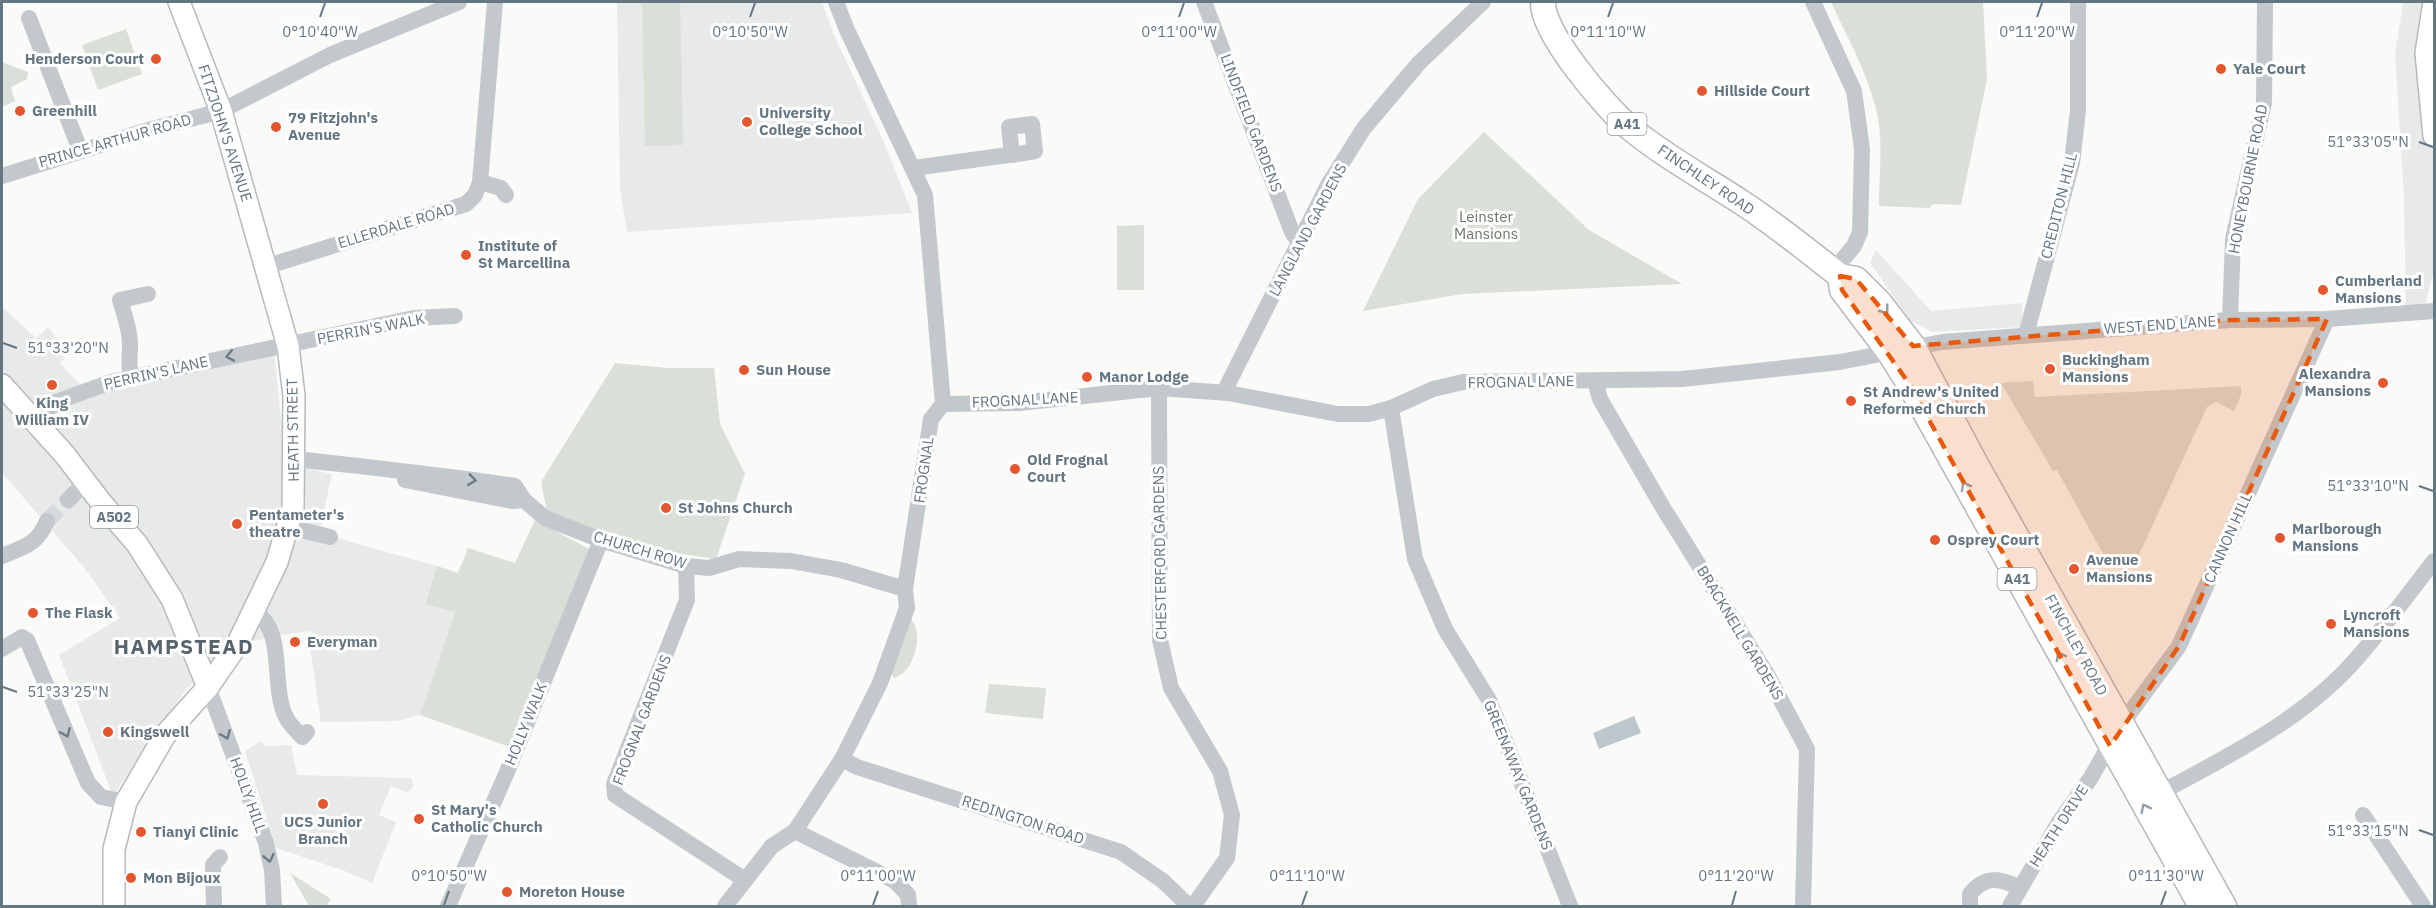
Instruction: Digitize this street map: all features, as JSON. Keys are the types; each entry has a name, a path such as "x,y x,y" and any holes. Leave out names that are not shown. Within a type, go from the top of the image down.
{"highway":[{"name":"FINCHLEY ROAD","path":"1537,5 1581,73 1609,108 1630,127 1743,203 1837,274 1856,279 1880,303 1913,346 2201,906"},
{"name":"FINCHLEY ROAD","path":"1837,274 1842,290 1889,352 2115,736 2160,793 2224,906"}],"main road":[{"name":"FITZJOHN'S AVENUE","path":"179,2 221,111 265,267"},
{"path":"2434,6 2426,53 2434,136"},
{"name":"HEATH STREET","path":"114,906 114,849 126,802 146,764 165,735 208,687 232,652 278,562 290,527 296,459 292,368 288,346 265,267"},
{"name":"A502","path":"2,385 65,455 85,483 137,544 172,598 208,687"}],"street":[{"name":"PRINCE ARTHUR ROAD","path":"2,176 80,150 221,111 330,55 459,2"},
{"path":"495,2 480,182 501,188 506,195"},
{"path":"836,2 851,40 925,195 943,404"},
{"name":"LINDFIELD GARDENS","path":"1204,2 1292,232 1300,244"},
{"name":"LANGLAND GARDENS","path":"1227,393 1228,384 1328,185 1364,128 1419,63 1483,2"},
{"path":"1814,2 1854,91 1861,135 1860,232 1837,274"},
{"name":"CREDITON HILL","path":"2026,336 2072,163 2078,110 2078,2"},
{"name":"HONEYBOURNE ROAD","path":"2230,320 2233,239 2264,103 2265,2"},
{"path":"29,18 80,150"},
{"path":"914,168 1012,155"},
{"name":"ELLERDALE ROAD","path":"265,267 466,204 475,195 480,182"},
{"path":"131,378 127,364 130,345 128,329 120,300 148,294"},
{"name":"WEST END LANE","path":"1889,352 1913,346 2026,336 2230,320 2327,319 2434,309"},
{"name":"PERRIN'S WALK","path":"288,346 414,318 455,316"},
{"name":"CANNON HILL","path":"2115,736 2179,646 2327,319"},
{"name":"PERRIN'S LANE","path":"34,422 56,402 70,396 131,378 288,346"},
{"name":"FROGNAL LANE","path":"943,404 1019,403 1159,388 1227,393 1338,414 1369,414 1391,408 1432,388 1463,382 1682,379 1840,362 1889,352"},
{"name":"BRACKNELL GARDENS","path":"1595,381 1600,399 1662,506 1768,676 1807,749 1803,906"},
{"name":"CHESTERFORD GARDENS","path":"1159,388 1160,640 1171,688 1220,771 1232,815 1227,858 1191,906"},
{"name":"FROGNAL","path":"724,906 772,846 795,831 842,759 880,682 907,608 905,589 931,419 943,404"},
{"name":"GREENAWAY GARDENS","path":"1391,408 1415,559 1445,629 1489,700 1570,906"},
{"name":"CHURCH ROW","path":"296,459 372,470 411,471 515,486 524,500 545,518 601,540 686,566 709,568 739,559 790,561 841,570 905,589"},
{"path":"68,500 85,483"},
{"path":"2,556 25,547 41,536 46,521"},
{"path":"290,527 330,537"},
{"name":"HOLLY WALK","path":"448,906 507,772 601,540"},
{"path":"2160,793 2270,731 2322,692 2358,658 2434,561"},
{"name":"FROGNAL GARDENS","path":"686,566 687,600 614,784 615,795 744,880"},
{"path":"254,611 264,618 272,635 279,695 287,719 302,737 307,732"},
{"path":"2,649 22,637 27,640 88,783 101,797 126,802"},
{"name":"HOLLY HILL","path":"208,687 266,843 272,870 274,906"},
{"name":"HEATH DRIVE","path":"2010,906 2059,822 2115,736"},
{"name":"REDINGTON ROAD","path":"842,759 857,766 1121,852 1163,881 1191,906"},
{"path":"2363,815 2424,906 2434,900"},
{"path":"795,831 895,881 908,895 909,906"},
{"path":"214,906 213,865 220,857"},
{"path":"1970,906 1970,894 1986,880 1993,878 2020,888"}],"highlighted area":[{"path":"1840,276 1856,279 1913,346 2230,320 2327,319 2179,646 2110,746 1908,382 1842,290"}],"shaded area":[{"name":"University College School","path":"617,2 822,2 834,35 884,142 912,213 627,232 620,189"},
{"path":"2403,2 2434,2 2434,271 2425,304 2406,311 2404,198 2395,55"},
{"path":"1876,250 1931,311 2022,303 2023,327 1932,332 1911,321 1870,263"},
{"path":"2,307 36,338 48,327 54,334 53,344 65,359 60,363 85,390 274,353 286,464 332,474 319,533 437,566 425,605 455,612 420,715 397,721 321,722 310,647 323,639 309,631 254,641 187,688 113,796 59,655 120,618 83,566 2,473"},
{"path":"1634,716 1641,733 1599,749 1593,733"},
{"name":"UCS Junior Branch","path":"261,741 265,746 291,745 297,775 411,778 414,786 407,793 391,786 379,815 396,822 372,883 345,871 276,848 245,751"}],"green space":[{"path":"642,2 680,2 683,145 645,146"},
{"path":"1831,2 1983,2 1987,79 1961,205 1933,204 1929,208 1879,206 1881,151 1878,118 1864,73"},
{"path":"126,29 142,74 98,90 82,45"},
{"path":"2,62 28,72 27,79 11,87 15,101 2,107"},
{"name":"Leinster Mansions","path":"1484,132 1589,230 1682,284 1462,294 1363,311 1418,199"},
{"path":"1144,225 1144,290 1117,290 1117,226"},
{"path":"615,363 668,368 714,368 720,424 745,474 716,559 660,551 548,516 541,482"},
{"path":"2033,381 2035,397 2241,386 2241,395 2234,411 2216,402 2207,407 2136,561 2108,563 2057,470 2053,471 2001,383"},
{"path":"535,520 589,549 510,747 420,715 455,612 425,605 437,566 458,573 468,548 515,563"},
{"path":"910,619 917,633 915,652 907,669 894,678 891,674"},
{"path":"989,684 1046,688 1043,719 985,713"},
{"path":"290,873 331,899 326,906 309,906"}],"tunnel":[{"path":"47,521 68,500"}],"place":[{"name":"Henderson Court","path":"156,59"},
{"name":"Yale Court","path":"2221,69"},
{"name":"Hillside Court","path":"1702,91"},
{"name":"Greenhill","path":"20,111"},
{"name":"University College School","path":"747,122"},
{"name":"79 Fitzjohn's Avenue","path":"276,127"},
{"name":"Institute of St Marcellina","path":"466,255"},
{"name":"Cumberland Mansions","path":"2323,290"},
{"name":"Buckingham Mansions","path":"2050,369"},
{"name":"Sun House","path":"744,370"},
{"name":"Manor Lodge","path":"1087,377"},
{"name":"Alexandra Mansions","path":"2383,383"},
{"name":"King William IV","path":"52,385"},
{"name":"St Andrew's United Reformed Church","path":"1851,401"},
{"name":"Old Frognal Court","path":"1015,469"},
{"name":"St Johns Church","path":"666,508"},
{"name":"Pentameter's theatre","path":"237,524"},
{"name":"Marlborough Mansions","path":"2280,538"},
{"name":"Osprey Court","path":"1935,540"},
{"name":"Avenue Mansions","path":"2074,569"},
{"name":"The Flask","path":"33,613"},
{"name":"Lyncroft Mansions","path":"2331,624"},
{"name":"Everyman","path":"295,642"},
{"name":"Kingswell","path":"108,732"},
{"name":"UCS Junior Branch","path":"323,804"},
{"name":"St Mary's Catholic Church","path":"419,819"},
{"name":"Tianyi Clinic","path":"141,832"},
{"name":"Mon Bijoux","path":"131,878"},
{"name":"Moreton House","path":"507,892"}],"district":[{"name":"HAMPSTEAD","path":"184,647"}]}
